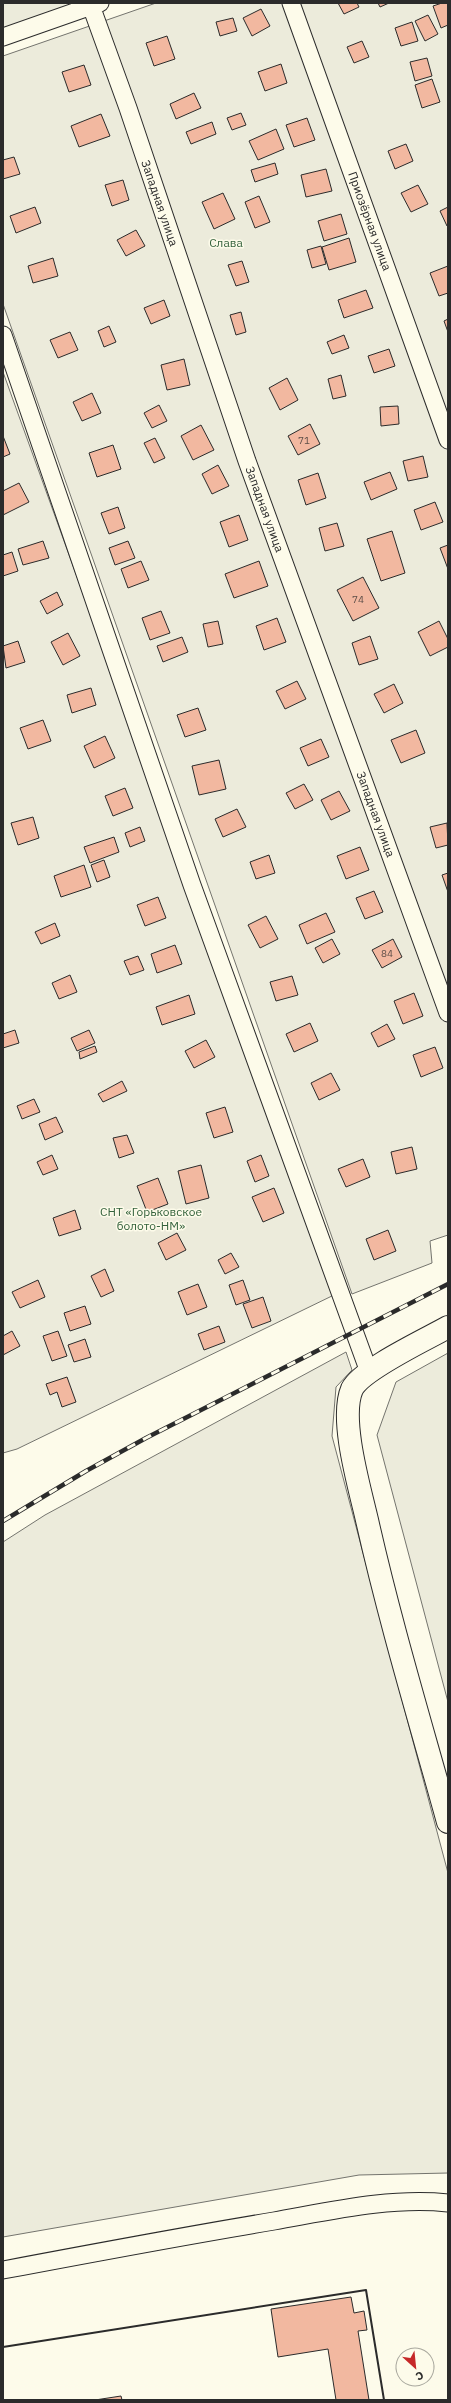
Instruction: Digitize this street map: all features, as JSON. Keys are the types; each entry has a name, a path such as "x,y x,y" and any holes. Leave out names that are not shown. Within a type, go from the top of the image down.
{"street":[{"name":"Приозёрная улица","path":"291,3 448,440"},
{"path":"3,37 94,4"},
{"name":"Западная улица","path":"94,4 247,461 448,1013"},
{"path":"3,335 192,885 370,1372"},
{"path":"448,1327 370,1372 352,1389 347,1421 352,1451 387,1607 448,1822"},
{"path":"3,2270 175,2237 360,2206 431,2201 448,2203"}],"green space":[{"path":"3,3 81,3 3,30"},
{"name":"Слава","path":"156,3 448,3 448,1235 430,1241 432,1263 352,1294 3,304 3,56"},
{"name":"СНТ «Горьковское болото-НМ»","path":"3,372 336,1294 17,1449 3,1453"},
{"path":"346,1352 352,1370 336,1387 332,1436 448,1873 448,2173 359,2175 3,2237 3,1542 45,1515"},
{"path":"448,1353 448,1702 377,1435 396,1382"}],"building":[{"path":"338,3 357,3 359,7 344,14"},
{"path":"378,3 389,3 380,7"},
{"path":"448,3 448,25 441,28 433,6"},
{"path":"261,9 270,26 252,36 243,18"},
{"path":"428,15 438,34 425,41 415,21"},
{"path":"233,18 237,31 220,36 216,22"},
{"path":"412,22 418,41 401,46 395,28"},
{"path":"167,36 175,59 154,66 146,43"},
{"path":"362,41 369,57 354,63 347,47"},
{"path":"427,58 432,76 415,81 410,62"},
{"path":"281,64 287,83 265,91 258,72"},
{"path":"84,65 91,85 69,92 62,72"},
{"path":"432,79 440,102 422,108 415,85"},
{"path":"194,93 201,108 176,119 170,104"},
{"path":"241,113 246,125 232,130 227,118"},
{"path":"101,114 110,136 79,147 71,126"},
{"path":"307,118 315,140 294,147 286,125"},
{"path":"212,122 216,134 191,144 186,132"},
{"path":"276,129 284,149 258,160 249,141"},
{"path":"406,144 413,161 395,169 388,151"},
{"path":"14,157 20,174 3,179 3,160"},
{"path":"275,163 278,174 255,182 251,170"},
{"path":"326,169 332,191 306,197 301,175"},
{"path":"123,180 129,200 112,206 105,185"},
{"path":"418,185 428,204 411,212 401,193"},
{"path":"223,193 235,219 214,229 202,202"},
{"path":"259,196 270,222 255,228 245,202"},
{"path":"35,207 41,223 16,233 10,216"},
{"path":"448,207 448,226 447,226 440,211"},
{"path":"341,214 347,234 324,241 318,221"},
{"path":"136,230 145,246 126,256 117,240"},
{"path":"349,238 356,262 329,270 322,247"},
{"path":"321,246 326,264 312,268 307,250"},
{"path":"53,258 58,276 33,283 28,266"},
{"path":"242,261 249,282 236,286 228,265"},
{"path":"448,266 448,293 439,296 430,273"},
{"path":"366,290 373,308 344,318 338,300"},
{"path":"164,300 170,316 151,324 144,308"},
{"path":"241,312 246,332 236,335 230,315"},
{"path":"448,319 448,332 444,321"},
{"path":"109,326 116,342 104,347 98,331"},
{"path":"70,332 78,350 58,358 50,340"},
{"path":"344,335 349,348 332,354 327,342"},
{"path":"389,349 395,366 374,373 368,356"},
{"path":"184,359 190,385 167,390 161,365"},
{"path":"341,375 346,396 333,399 328,379"},
{"path":"287,378 298,400 280,410 269,388"},
{"path":"92,393 101,413 82,421 73,402"},
{"path":"159,405 167,421 152,428 144,413"},
{"path":"398,406 399,424 381,426 380,407"},
{"path":"310,424 320,444 298,455 288,436"},
{"path":"201,425 214,450 193,460 181,436"},
{"path":"3,436 10,454 3,457"},
{"path":"155,438 165,458 154,463 144,443"},
{"path":"113,445 121,469 97,477 89,453"},
{"path":"423,456 428,477 408,481 403,461"},
{"path":"218,465 229,486 212,494 202,474"},
{"path":"390,472 397,489 371,500 364,482"},
{"path":"318,473 326,498 306,505 298,480"},
{"path":"19,483 29,502 3,515 3,491"},
{"path":"435,502 443,522 421,530 414,510"},
{"path":"118,507 125,528 109,534 101,513"},
{"path":"239,515 248,540 229,547 220,522"},
{"path":"337,523 344,546 325,551 319,528"},
{"path":"392,531 405,573 381,581 367,539"},
{"path":"43,541 49,558 23,565 18,549"},
{"path":"128,541 135,558 115,565 109,548"},
{"path":"448,545 448,569 440,548"},
{"path":"12,552 18,571 3,576 3,555"},
{"path":"141,561 149,580 128,588 121,569"},
{"path":"259,561 268,586 234,598 225,574"},
{"path":"363,577 379,608 353,621 337,590"},
{"path":"57,592 63,605 47,614 40,601"},
{"path":"161,611 170,633 150,640 142,618"},
{"path":"277,618 286,642 264,650 256,626"},
{"path":"218,621 223,644 208,647 203,624"},
{"path":"439,621 448,639 448,647 430,656 418,632"},
{"path":"68,633 80,656 63,665 51,642"},
{"path":"370,636 378,659 359,665 352,643"},
{"path":"182,637 188,652 163,662 157,646"},
{"path":"18,641 25,662 6,668 3,646"},
{"path":"297,681 306,699 285,709 276,691"},
{"path":"394,684 403,703 384,713 374,694"},
{"path":"91,688 96,705 72,713 67,695"},
{"path":"198,708 206,730 185,737 177,715"},
{"path":"43,720 51,741 28,749 20,728"},
{"path":"416,730 425,753 401,763 391,740"},
{"path":"105,736 115,758 94,768 84,746"},
{"path":"321,739 329,757 308,766 300,748"},
{"path":"219,760 226,789 199,795 192,766"},
{"path":"304,784 313,800 295,809 286,793"},
{"path":"125,788 133,808 113,816 105,796"},
{"path":"339,791 350,811 331,820 321,800"},
{"path":"237,809 246,827 223,837 215,819"},
{"path":"33,817 39,838 18,845 11,823"},
{"path":"447,823 448,845 436,848 430,827"},
{"path":"140,827 145,841 130,847 125,833"},
{"path":"114,837 119,852 90,863 84,847"},
{"path":"360,847 369,870 346,879 337,856"},
{"path":"269,855 275,873 256,879 250,862"},
{"path":"104,860 110,877 97,882 91,865"},
{"path":"84,865 91,887 61,897 54,876"},
{"path":"448,873 448,892 442,875"},
{"path":"374,891 383,912 365,919 356,898"},
{"path":"158,897 166,918 145,926 137,905"},
{"path":"326,913 335,932 307,944 299,925"},
{"path":"266,916 278,939 260,948 248,925"},
{"path":"55,923 60,936 41,944 35,932"},
{"path":"332,939 340,954 323,963 315,948"},
{"path":"393,939 402,957 382,968 372,950"},
{"path":"175,945 182,964 157,973 151,954"},
{"path":"138,956 144,970 130,975 124,961"},
{"path":"70,975 77,992 59,999 52,983"},
{"path":"292,976 298,995 276,1001 270,982"},
{"path":"414,993 423,1016 403,1024 394,1001"},
{"path":"189,995 195,1014 162,1025 156,1007"},
{"path":"310,1023 318,1041 294,1052 286,1034"},
{"path":"387,1024 395,1039 378,1047 371,1033"},
{"path":"15,1030 19,1043 3,1048 3,1034"},
{"path":"89,1030 95,1043 77,1051 71,1038"},
{"path":"206,1040 215,1057 194,1068 185,1051"},
{"path":"95,1046 97,1052 80,1059 79,1052"},
{"path":"435,1047 443,1068 421,1077 413,1055"},
{"path":"331,1073 340,1090 319,1100 311,1083"},
{"path":"122,1081 127,1091 103,1102 98,1094"},
{"path":"34,1099 40,1112 22,1119 17,1106"},
{"path":"225,1107 233,1132 214,1138 206,1113"},
{"path":"56,1117 63,1132 45,1140 39,1124"},
{"path":"127,1135 134,1153 119,1158 113,1138"},
{"path":"412,1147 417,1169 396,1174 391,1152"},
{"path":"52,1155 58,1169 43,1175 37,1162"},
{"path":"261,1155 269,1176 255,1182 247,1161"},
{"path":"363,1159 370,1177 346,1187 338,1169"},
{"path":"201,1165 209,1198 186,1204 178,1171"},
{"path":"158,1178 168,1204 147,1212 137,1186"},
{"path":"274,1188 284,1213 263,1222 252,1197"},
{"path":"75,1210 81,1229 59,1236 53,1218"},
{"path":"388,1230 396,1251 374,1260 366,1239"},
{"path":"177,1233 186,1250 166,1260 158,1243"},
{"path":"231,1253 239,1267 225,1274 218,1260"},
{"path":"105,1269 114,1291 101,1297 91,1276"},
{"path":"38,1280 45,1297 20,1308 12,1292"},
{"path":"243,1280 250,1300 236,1305 229,1285"},
{"path":"198,1284 207,1307 187,1315 178,1292"},
{"path":"263,1297 271,1321 252,1328 243,1304"},
{"path":"85,1306 91,1324 70,1331 64,1313"},
{"path":"219,1326 225,1342 204,1350 198,1334"},
{"path":"12,1331 20,1346 3,1355 3,1336"},
{"path":"58,1331 67,1356 52,1361 43,1336"},
{"path":"85,1339 91,1357 74,1362 68,1345"},
{"path":"67,1377 76,1402 62,1407 57,1392 50,1395 46,1384"},
{"path":"351,2297 354,2313 364,2311 367,2330 358,2331 369,2400 336,2400 328,2349 278,2357 271,2309"},
{"path":"121,2396 122,2400 95,2400"}],"railway":[{"path":"3,1521 86,1471 146,1438 448,1284"}],"wall":[{"path":"3,2347 366,2290 384,2400"}]}
